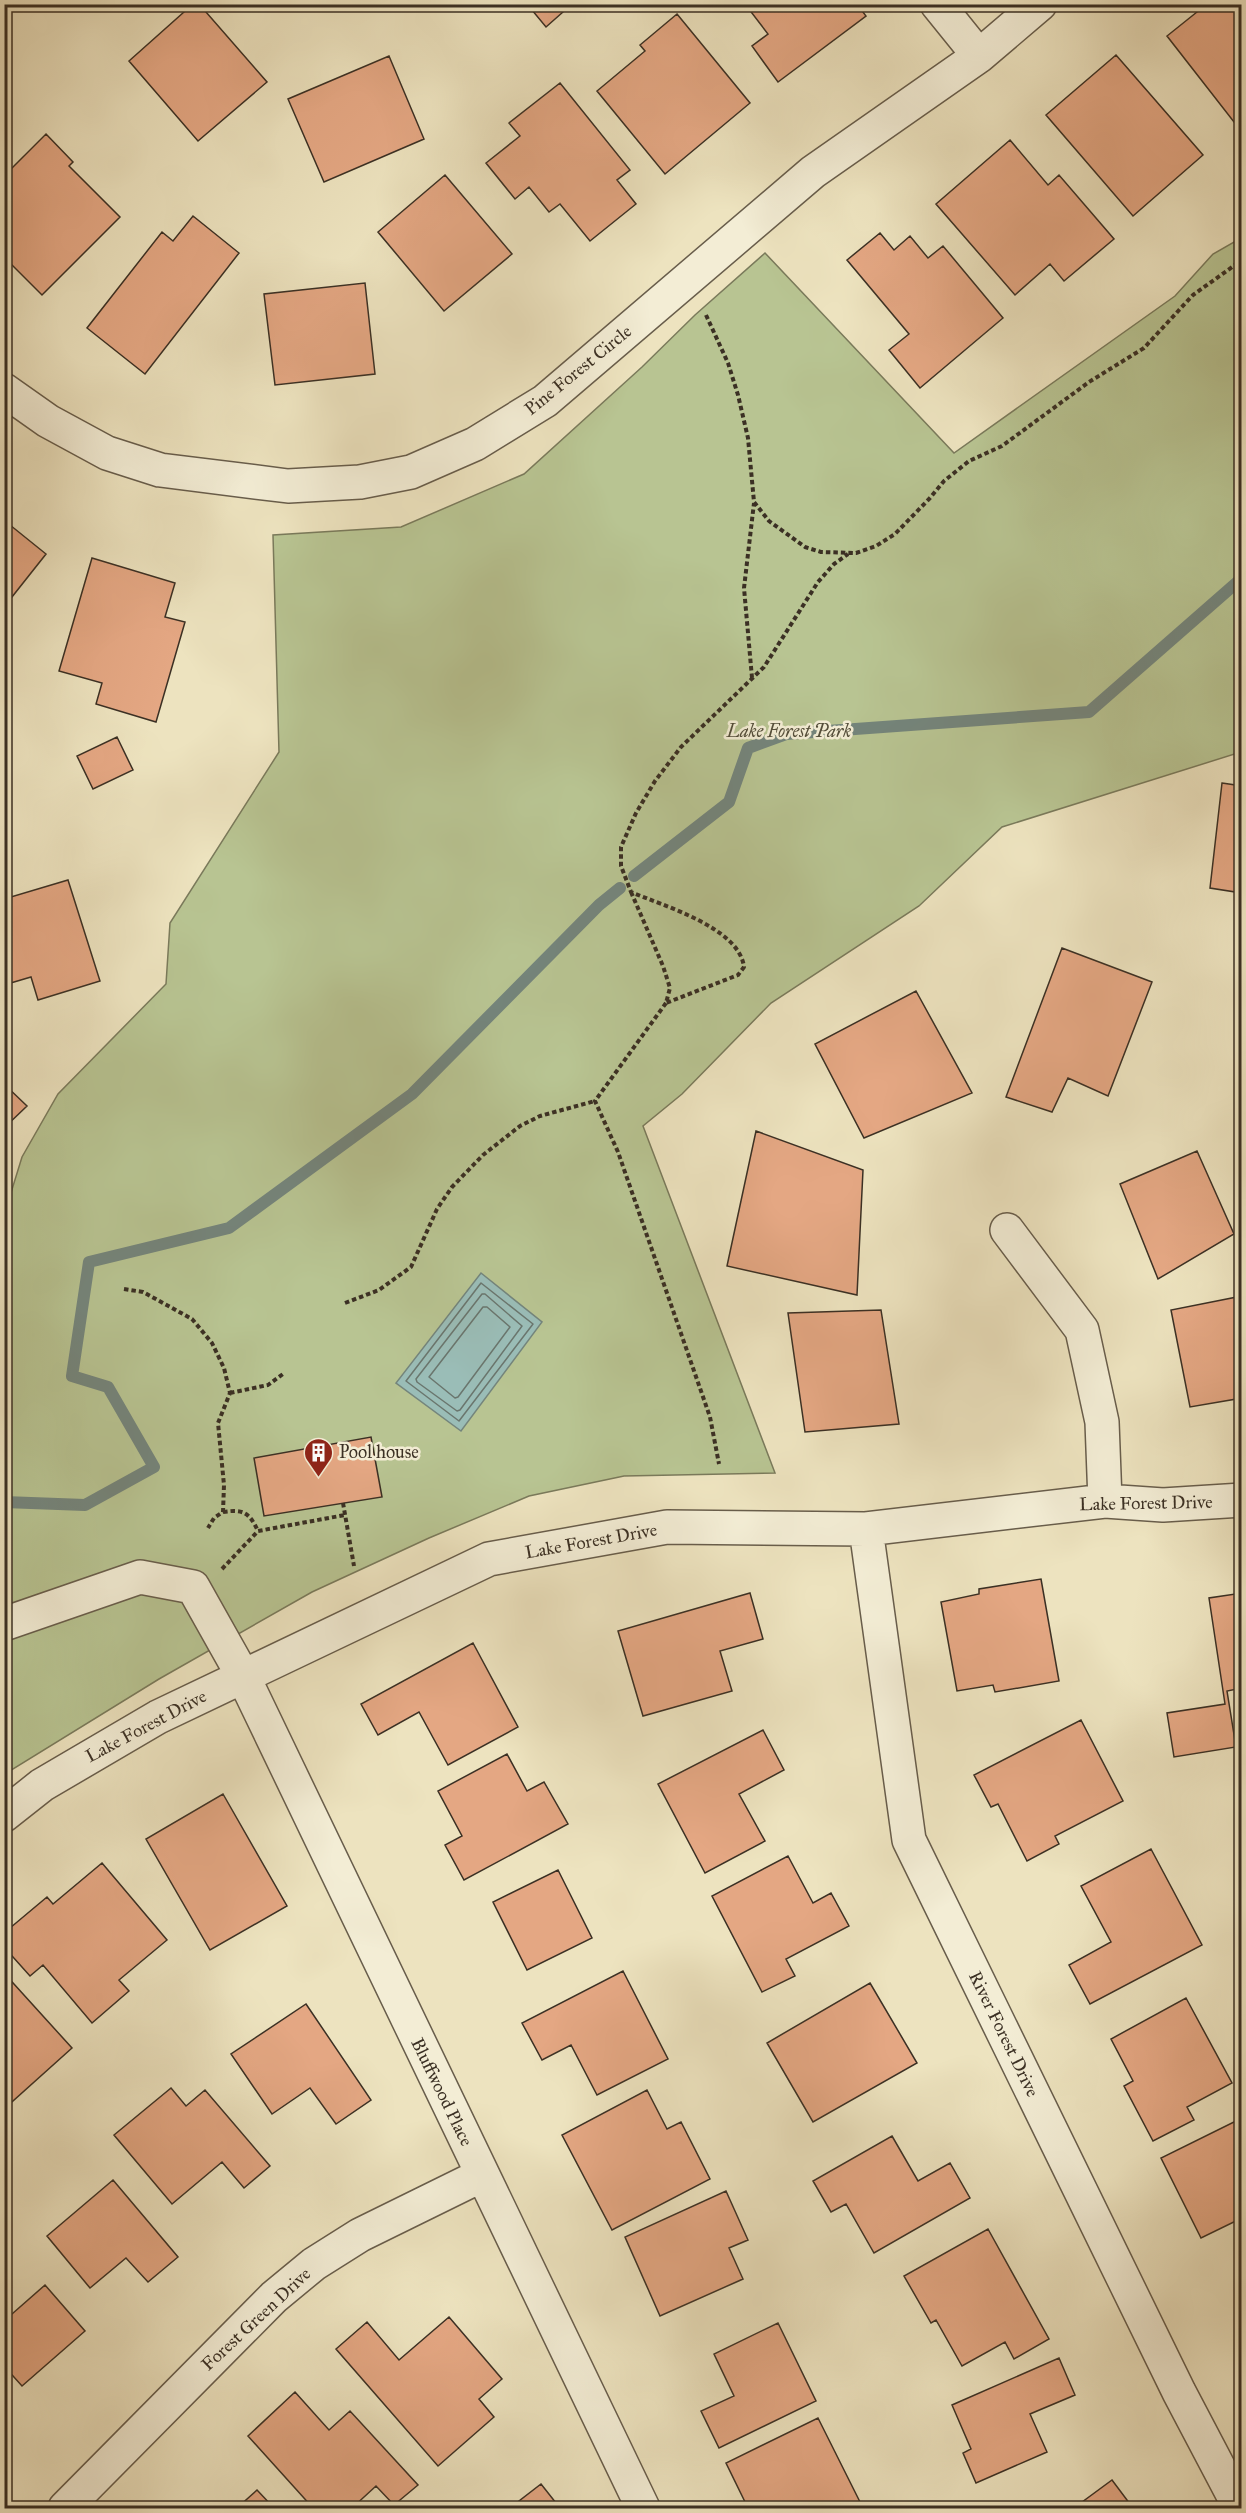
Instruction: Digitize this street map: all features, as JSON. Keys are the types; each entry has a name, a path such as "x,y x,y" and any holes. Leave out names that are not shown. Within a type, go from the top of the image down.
{"street":[{"path":"937,4 978,56"},
{"name":"Pine Forest Circle","path":"4,390 48,421 107,453 160,470 288,486 360,482 411,472 475,444 545,401 813,172 978,56 1040,4"},
{"path":"1007,1230 1083,1330 1102,1422 1105,1501"},
{"name":"Lake Forest Drive","path":"4,1815 42,1785 158,1717 489,1559 668,1527 866,1529 1105,1501 1163,1505 1242,1500"},
{"name":"River Forest Drive","path":"866,1529 909,1840 1169,2370 1240,2508"},
{"name":"Bluffwood Place","path":"4,1624 140,1577 193,1587 243,1676 643,2508"},
{"name":"Forest Green Drive","path":"65,2508 274,2297 314,2264 360,2235 482,2175"}],"path":[{"path":"345,1303 379,1290 411,1268 436,1209 452,1187 483,1155 520,1126 540,1116 595,1101 666,1003 670,988 621,866 621,847 636,813 655,781 681,747 765,667 818,582 834,564 849,554 876,546 895,534 944,481 969,461 1002,446 1089,382 1144,348 1192,295 1242,260"},
{"path":"706,315 728,363 748,438 754,502 744,588 752,679"},
{"path":"754,502 769,521 805,548 821,552 849,554"},
{"path":"631,892 705,923 733,945 743,958 744,967 738,975 666,1003"},
{"path":"595,1101 618,1152 710,1417 719,1464"},
{"path":"124,1289 143,1292 192,1319 212,1343 224,1368 230,1393 218,1423 224,1485 223,1512"},
{"path":"230,1393 267,1385 283,1374"},
{"path":"343,1503 354,1566"},
{"path":"208,1528 214,1518 223,1512 239,1510 248,1515 258,1531"},
{"path":"216,1576 258,1531 345,1515"}],"green space":[{"name":"Lake Forest Park","path":"1241,238 1241,752 1002,827 919,906 771,1003 682,1094 643,1126 775,1473 624,1476 529,1496 429,1538 312,1592 159,1679 5,1774 5,1212 22,1157 58,1094 166,984 170,923 279,752 273,535 401,527 524,474 765,253 954,453 1175,296 1213,254"}],"water":[{"path":"481,1273 542,1322 461,1431 396,1383"}],"building":[{"path":"193,4 199,4 267,82 198,141 129,61"},
{"path":"527,4 572,4 546,27"},
{"path":"745,4 857,4 866,16 778,82 752,46 768,34"},
{"path":"1207,4 1242,4 1242,116 1234,122 1167,36"},
{"path":"677,14 750,103 665,174 597,91 645,51 640,45"},
{"path":"1116,55 1203,155 1133,216 1046,115"},
{"path":"389,56 424,139 324,182 288,99"},
{"path":"560,83 630,170 617,180 636,204 590,241 560,204 549,212 529,187 515,199 486,163 520,136 509,123"},
{"path":"46,134 73,162 69,166 120,217 42,295 4,257 4,176"},
{"path":"1010,140 1048,185 1059,175 1114,239 1064,281 1050,264 1015,295 936,204"},
{"path":"445,175 512,254 444,311 378,232"},
{"path":"193,216 239,253 145,374 87,328 162,232 173,241"},
{"path":"880,233 894,250 910,236 928,258 943,246 1003,318 920,388 889,350 909,334 847,260"},
{"path":"365,283 375,374 275,385 264,294"},
{"path":"10,525 46,554 4,607 4,532"},
{"path":"92,558 175,583 165,617 185,622 156,722 96,704 102,683 59,671"},
{"path":"117,737 133,770 93,789 77,756"},
{"path":"1222,783 1242,786 1242,893 1210,888"},
{"path":"68,880 100,981 38,1000 31,977 4,985 4,899"},
{"path":"1062,948 1152,982 1108,1096 1068,1078 1052,1112 1006,1097"},
{"path":"916,991 972,1093 864,1138 815,1044"},
{"path":"4,1084 27,1106 4,1128"},
{"path":"756,1131 863,1170 857,1295 727,1266"},
{"path":"1197,1151 1234,1234 1158,1279 1120,1184"},
{"path":"1242,1296 1242,1398 1190,1407 1171,1310"},
{"path":"881,1310 899,1424 805,1432 788,1313"},
{"name":"Pool house","path":"371,1437 382,1497 264,1516 254,1458"},
{"path":"1041,1579 1059,1681 995,1692 993,1685 957,1691 941,1602 979,1594 979,1589"},
{"path":"750,1593 763,1639 720,1651 732,1691 643,1716 618,1631"},
{"path":"1242,1593 1242,1688 1227,1691 1236,1747 1174,1757 1167,1713 1225,1704 1209,1598"},
{"path":"473,1643 518,1727 448,1765 419,1712 378,1735 361,1704"},
{"path":"1081,1720 1123,1801 1055,1836 1059,1844 1027,1861 998,1804 991,1807 974,1775"},
{"path":"763,1730 784,1770 739,1794 765,1841 705,1873 658,1784"},
{"path":"507,1754 527,1791 544,1782 568,1824 464,1880 445,1845 462,1836 438,1791"},
{"path":"223,1794 287,1906 210,1950 146,1839"},
{"path":"1151,1849 1202,1945 1090,2004 1069,1965 1111,1942 1081,1886"},
{"path":"788,1856 813,1903 831,1893 849,1926 786,1959 795,1976 762,1992 712,1896"},
{"path":"102,1863 167,1940 119,1980 129,1991 92,2023 43,1965 30,1976 4,1947 4,1933 47,1897 53,1904"},
{"path":"558,1870 592,1938 527,1970 493,1902"},
{"path":"623,1971 668,2059 597,2095 571,2045 542,2060 522,2023"},
{"path":"4,1973 72,2048 4,2109"},
{"path":"870,1983 917,2063 813,2122 767,2043"},
{"path":"1186,1998 1232,2083 1187,2107 1194,2120 1153,2141 1124,2086 1133,2081 1111,2039"},
{"path":"306,2004 371,2100 336,2124 310,2088 272,2114 231,2054"},
{"path":"171,2088 186,2106 205,2090 270,2166 244,2188 222,2162 172,2204 114,2135"},
{"path":"647,2090 667,2129 681,2122 710,2179 612,2230 562,2135"},
{"path":"1242,2118 1242,2218 1201,2238 1161,2158"},
{"path":"892,2136 918,2181 950,2163 970,2198 874,2253 846,2204 831,2212 813,2181"},
{"path":"113,2180 178,2257 148,2282 126,2258 90,2288 47,2236"},
{"path":"726,2191 748,2240 729,2248 743,2279 660,2316 625,2237"},
{"path":"988,2229 1049,2339 1014,2359 1005,2342 962,2366 936,2320 931,2323 904,2276"},
{"path":"45,2285 85,2331 22,2386 4,2366 4,2321"},
{"path":"449,2317 502,2379 479,2399 494,2417 438,2466 336,2349 367,2322 399,2360"},
{"path":"778,2323 816,2401 719,2448 701,2411 734,2396 714,2354"},
{"path":"1059,2358 1075,2395 1030,2414 1047,2452 976,2483 963,2453 971,2449 952,2405"},
{"path":"295,2392 329,2430 350,2411 418,2485 394,2505 376,2486 352,2508 313,2508 248,2436"},
{"path":"818,2418 863,2508 748,2508 726,2463"},
{"path":"1112,2480 1133,2508 1074,2508"},
{"path":"541,2484 560,2508 510,2508"},
{"path":"257,2490 274,2508 237,2508"}],"waterway":[{"path":"634,876 729,802 748,748 786,734 1089,712 1242,578"},
{"path":"4,1502 85,1505 154,1467 108,1387 72,1376 89,1262 229,1228 412,1094 599,905 620,888"}],"place":[{"name":"Pool house","path":"318,1478"}]}
